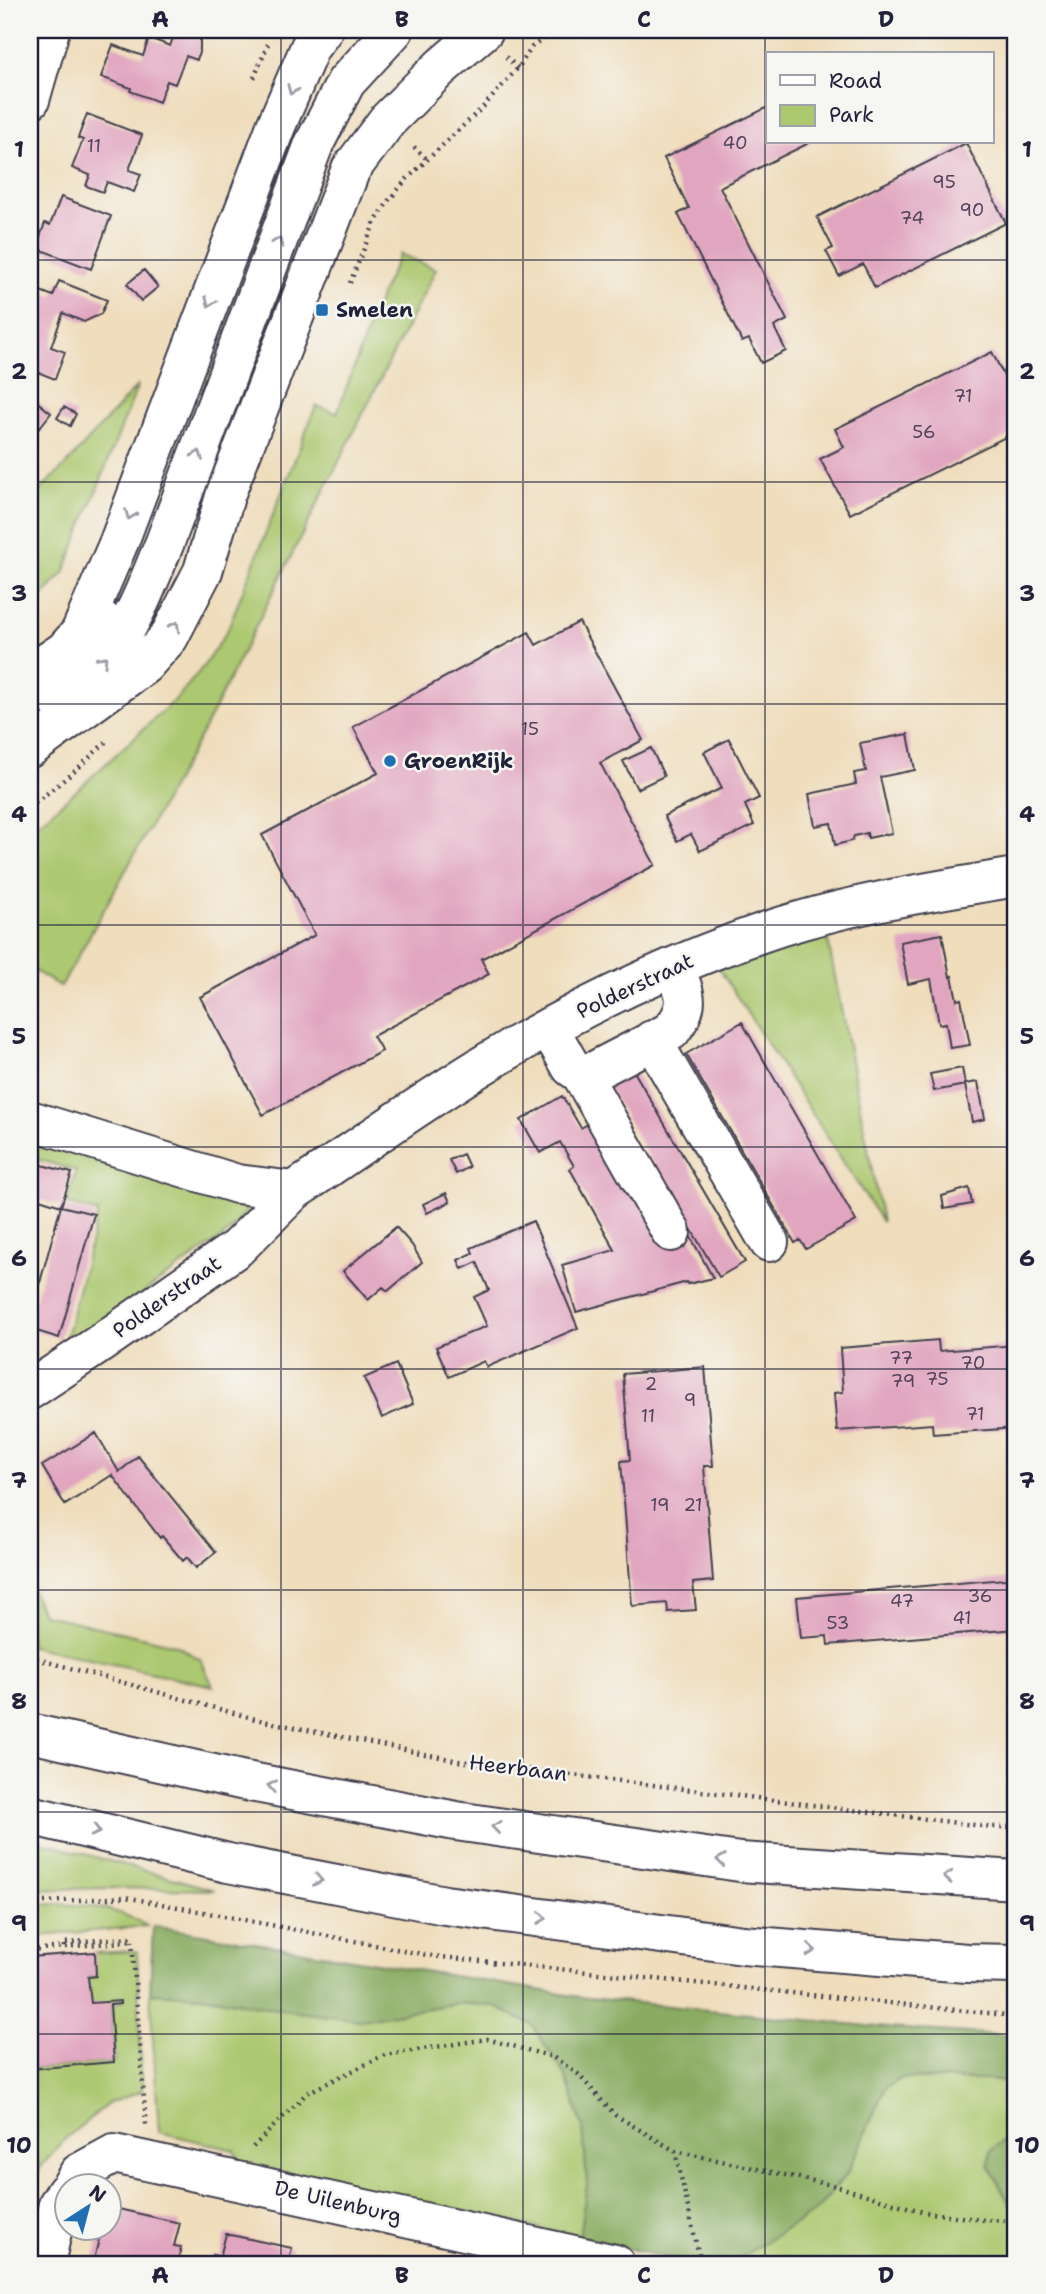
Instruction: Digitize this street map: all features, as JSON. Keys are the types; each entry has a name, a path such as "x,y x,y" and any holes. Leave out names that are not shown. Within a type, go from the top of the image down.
{"street":[{"path":"30,100 50,30"},
{"path":"80,633 119,542 276,126 310,47 323,30"},
{"path":"30,748 144,665 169,637 203,571 226,493 351,169 387,121 440,68 484,30"},
{"path":"30,717 83,680 112,650 143,595 170,530 314,144 373,37"},
{"path":"30,674 64,651 80,633 143,595 188,548 226,493"},
{"name":"Polderstraat","path":"30,1390 237,1248 293,1191 489,1061 641,980 768,931 848,907 924,891 1016,877"},
{"path":"581,1074 596,1070 671,1031 684,1011 686,1001 674,967"},
{"path":"549,1028 571,1067 581,1074 671,1232"},
{"path":"652,1040 769,1242"},
{"path":"30,1120 237,1184 293,1191"},
{"path":"30,1733 245,1781 456,1821 740,1862 1016,1880"},
{"path":"30,1815 228,1863 445,1905 743,1945 967,1963 1016,1964"},
{"name":"De Uilenburg","path":"81,2172 114,2154 149,2160 615,2264"},
{"path":"45,2264 52,2232"}],"path":[{"path":"518,68 532,47 555,30"},
{"name":"Heerbaan","path":"30,1657 259,1720 458,1761 990,1827 1016,1827"},
{"path":"30,1903 125,1897 432,1956 1016,2016"},
{"path":"30,1950 132,1941 149,2160"},
{"path":"229,2178 257,2141 307,2093 384,2055 487,2039 553,2057 578,2074 615,2115 675,2151 836,2186 924,2212 984,2220 1016,2221"},
{"path":"675,2151 701,2264"}],"green space":[{"path":"400,254 436,269 205,727 61,987 30,968 30,830 178,697 203,667 227,631 316,406 337,413 381,294"},
{"path":"138,385 64,573 30,609 30,500 66,465"},
{"path":"826,930 882,1222 716,964"},
{"path":"30,1133 241,1199 247,1211 227,1234 63,1349 98,1213 67,1203 76,1171 30,1157"},
{"path":"30,1585 42,1614 176,1645 201,1660 213,1686 30,1646"},
{"path":"30,1839 215,1890 30,1890"},
{"path":"30,1904 90,1906 119,1913 147,1926 30,1937"},
{"path":"153,1926 580,1997 888,2028 1016,2036 1016,2081 902,2078 885,2088 848,2172 817,2210 729,2264 694,2264 579,2237 587,2185 583,2127 565,2075 531,2024 494,2006 457,2003 360,2020 203,1996 150,1993"},
{"path":"137,1951 142,2091 109,2103 66,2138 39,2169 30,2212 30,2069 114,2062 110,2005 120,2002 90,2004 88,1978 96,1977 93,1953"},
{"path":"150,1993 203,1996 360,2020 457,2003 494,2006 531,2024 565,2075 583,2127 587,2185 579,2237 240,2163 234,2150 159,2132"},
{"path":"902,2078 1016,2081 1016,2139 1006,2138 989,2165 1016,2216 1016,2264 729,2264 817,2210 848,2172 885,2088"},
{"path":"1006,2138 1016,2139 1016,2216 989,2165 990,2151"}],"building":[{"path":"176,30 200,30 200,48 197,60 186,56 175,84 167,81 159,102 101,77 113,45 143,56 149,38 170,46"},
{"path":"766,108 766,144 807,144 720,187 787,320 774,327 786,351 761,363 749,339 742,342 678,214 689,208 664,158"},
{"path":"87,114 142,135 129,170 141,174 134,192 107,182 103,192 86,186 90,175 72,168 83,140 78,138"},
{"path":"966,144 1006,223 875,288 863,264 839,276 826,251 833,248 817,217"},
{"path":"61,197 111,216 91,269 36,248 45,223 50,225"},
{"path":"144,270 158,287 141,301 127,284"},
{"path":"59,281 107,300 101,314 84,322 63,313 51,347 65,352 55,379 30,369 30,287 53,296"},
{"path":"992,352 1016,400 1016,432 850,514 820,459 844,447 835,429"},
{"path":"30,396 51,413 33,436 30,433"},
{"path":"64,407 76,414 70,426 57,418"},
{"path":"579,622 643,740 600,763 655,865 481,959 489,974 373,1036 382,1051 263,1115 200,997 315,935 262,835 378,773 353,727 529,632 536,645"},
{"path":"908,734 915,770 880,777 892,833 868,838 867,833 854,836 852,841 835,845 831,823 815,826 809,794 856,784 854,773 866,771 860,743"},
{"path":"729,739 759,798 745,805 754,825 700,851 691,834 677,841 664,816 722,788 704,752"},
{"path":"651,748 664,776 637,789 623,761"},
{"path":"942,934 950,977 952,976 957,1000 961,999 970,1045 950,1048 946,1023 939,1024 931,979 908,984 900,942"},
{"path":"742,1022 856,1221 806,1249 800,1240 795,1243 686,1054"},
{"path":"632,1068 745,1262 719,1277 606,1083"},
{"path":"962,1068 965,1084 978,1082 985,1119 972,1122 965,1085 934,1091 930,1074"},
{"path":"562,1096 581,1128 596,1119 688,1232 713,1278 688,1284 687,1282 576,1312 562,1265 615,1250 570,1169 574,1166 560,1142 540,1153 521,1120"},
{"path":"463,1154 469,1167 456,1174 449,1160"},
{"path":"30,1162 72,1173 61,1206 30,1196"},
{"path":"969,1188 972,1204 944,1209 942,1196"},
{"path":"446,1193 450,1202 427,1213 423,1204"},
{"path":"61,1206 94,1214 59,1338 30,1329 30,1319"},
{"path":"533,1221 578,1328 487,1367 484,1361 449,1377 436,1347 487,1326 474,1297 489,1290 477,1262 462,1269 458,1260 473,1253 471,1248"},
{"path":"396,1227 412,1245 422,1262 388,1291 383,1287 368,1300 343,1271"},
{"path":"938,1340 939,1351 1016,1345 1016,1428 933,1434 932,1424 837,1431 834,1393 843,1392 840,1348"},
{"path":"396,1364 413,1404 382,1418 364,1378"},
{"path":"705,1367 713,1466 704,1466 713,1581 693,1583 696,1610 668,1612 667,1603 632,1606 621,1461 630,1460 623,1374"},
{"path":"96,1433 119,1472 138,1456 216,1552 196,1568 187,1557 183,1561 162,1536 160,1538 112,1475 65,1505 42,1466"},
{"path":"1016,1578 1016,1629 828,1645 827,1636 801,1638 797,1597"},
{"path":"95,1952 96,1976 88,1977 91,2003 120,2001 120,2004 110,2005 114,2062 30,2069 30,1957"},
{"path":"122,2210 180,2223 174,2246 181,2247 177,2264 93,2264 98,2242 122,2242"},
{"path":"226,2234 292,2248 288,2264 211,2264 213,2255 220,2257"}],"place":[{"name":"Smelen","path":"322,310"},
{"name":"GroenRijk","path":"390,761"}]}
